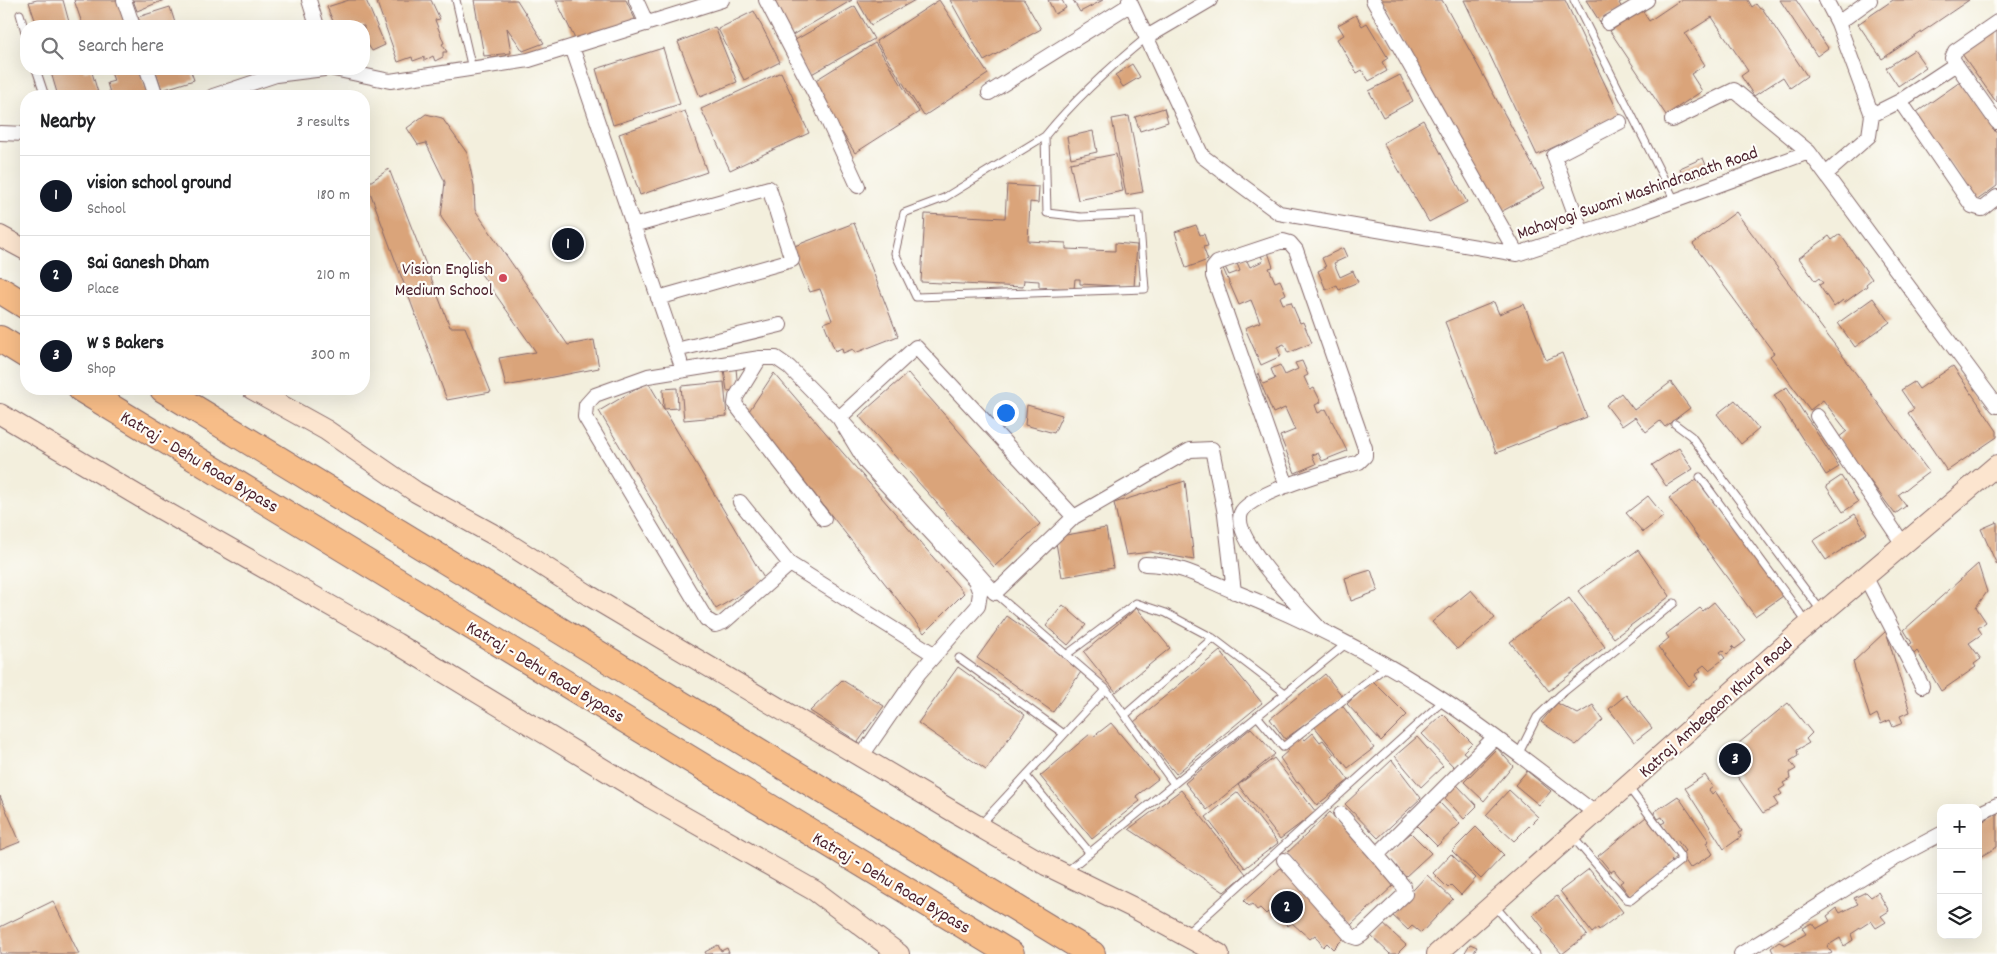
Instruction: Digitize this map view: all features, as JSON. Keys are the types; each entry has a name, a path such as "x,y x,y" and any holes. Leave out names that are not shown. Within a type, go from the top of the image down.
{"highway":[{"path":"0,290 20,302"},
{"path":"0,339 20,351"},
{"name":"Katraj - Dehu Road Bypass","path":"91,395 1011,954"},
{"path":"173,395 1092,954"}],"street":[{"path":"124,0 131,20"},
{"path":"309,0 315,20"},
{"path":"636,0 647,24"},
{"path":"362,75 390,81 529,60 722,0"},
{"path":"766,0 822,108 858,186"},
{"path":"1147,37 1210,0"},
{"path":"1373,0 1517,254"},
{"path":"1608,23 1647,0"},
{"path":"1826,0 1838,23 1872,115 1869,136 1826,174"},
{"path":"1838,23 1870,0"},
{"path":"989,93 1130,2"},
{"name":"Mahayogi Swami Mashindranath Road","path":"1130,2 1202,156 1279,214 1517,254 1675,201 1810,152"},
{"path":"1997,22 1955,51 1952,58 1997,122"},
{"path":"572,47 678,355 780,325"},
{"path":"1872,115 1900,101 1956,64"},
{"path":"149,75 154,90"},
{"path":"231,90 276,75"},
{"path":"1672,120 1734,90 1810,152 1997,406"},
{"path":"1900,101 1972,206 1982,210 1997,197"},
{"path":"1582,233 1554,156 1620,122"},
{"path":"0,133 20,134"},
{"path":"633,226 769,188 792,260 658,298"},
{"path":"0,236 20,247"},
{"path":"1287,486 1214,276 1213,268 1217,263 1283,241 1290,243 1296,250 1365,448 1365,456 1359,462 1287,486 1247,505 1241,513 1241,525 1252,551 1321,630"},
{"path":"839,418 916,347 1074,517"},
{"path":"760,358 736,397 735,404 824,519"},
{"path":"790,564 724,622 715,625 706,619 585,417 586,405 595,395 648,376 760,358 776,358 789,366 839,418 995,593 1074,517 1190,450 1212,449 1225,514 1234,592"},
{"path":"263,395 326,430 416,492 498,537 590,596 979,826 1064,874 1219,954"},
{"path":"0,414 157,507 404,648 651,798 807,886 899,954"},
{"path":"1817,416 1903,544"},
{"path":"839,418 867,464 937,536 975,580 980,593 978,606 919,673 862,756"},
{"name":"Katraj Ambegaon Khurd Road","path":"1436,954 1815,618 1997,465"},
{"path":"740,502 790,564 934,655"},
{"path":"1145,564 1168,565 1200,575 1234,592 1294,616 1346,643 1443,701 1596,813"},
{"path":"1865,576 1922,686"},
{"path":"1377,855 1494,738"},
{"path":"1982,812 1997,804"},
{"path":"1284,860 1351,936 1357,938 1362,935 1406,892 1341,814"},
{"path":"1741,954 1890,860 1937,836"}],"lane":[{"path":"456,0 472,68"},
{"path":"1574,0 1675,201"},
{"path":"20,14 22,20"},
{"path":"1045,136 1047,213 1081,217 1139,214 1145,289 916,297 895,253 904,213 944,198 1045,136 1114,64 1147,37"},
{"path":"38,75 43,90"},
{"path":"1674,424 1691,436 1815,618"},
{"path":"1700,477 1815,618"},
{"path":"995,593 1106,689 1174,784"},
{"path":"1066,654 1136,603 1166,613 1213,638 1285,693"},
{"path":"1518,756 1537,717 1560,695 1674,603"},
{"path":"1125,715 1213,638"},
{"path":"1064,874 1346,643"},
{"path":"959,658 1064,734"},
{"path":"1257,716 1283,746 1387,666"},
{"path":"979,826 1106,689"},
{"path":"1185,935 1443,701"},
{"path":"1026,776 1090,852"},
{"path":"1571,834 1626,899 1631,900 1680,861 1680,856 1627,785"},
{"path":"1493,904 1536,954"}],"building":[{"path":"37,0 63,0 68,20 35,20 29,2"},
{"path":"74,0 119,0 126,20 81,20"},
{"path":"133,0 164,0 137,11"},
{"path":"349,0 366,0 385,45 372,51 370,48 370,20 332,20 327,7"},
{"path":"376,0 431,0 440,19 435,20 444,43 442,44 447,52 443,52 443,57 435,61 433,56 424,61 424,57 413,61 412,57 398,62"},
{"path":"474,0 517,0 544,43 523,51 507,28 511,53 484,56"},
{"path":"556,0 626,0 636,21 575,39"},
{"path":"778,0 852,0 789,37 771,4"},
{"path":"857,0 915,0 871,25"},
{"path":"939,0 988,74 924,116 876,41"},
{"path":"950,0 1024,0 1041,29 984,61"},
{"path":"1048,0 1062,0 1066,8 1055,14"},
{"path":"1073,0 1103,0 1080,12"},
{"path":"1379,0 1442,0 1545,188 1497,214"},
{"path":"1464,0 1565,0 1620,116 1537,155"},
{"path":"1586,0 1624,0 1619,3 1622,8 1600,22"},
{"path":"1680,0 1748,0 1752,7 1756,4 1760,9 1762,8 1807,76 1790,88 1783,77 1754,96 1741,76 1748,71 1712,17 1685,34 1705,65 1691,74 1702,91 1666,115 1610,31 1642,10 1649,21"},
{"path":"1780,0 1796,0 1828,48 1817,56"},
{"path":"1893,0 1969,0 1882,59 1858,24"},
{"path":"855,6 874,39 808,76 790,43"},
{"path":"170,7 174,20 139,20 138,17"},
{"path":"754,11 780,62 744,80 718,29"},
{"path":"1356,15 1362,26 1367,23 1388,58 1382,62 1387,71 1369,81 1362,70 1357,73 1337,39 1344,35 1338,25"},
{"path":"715,27 737,82 700,97 678,42"},
{"path":"1997,29 1997,103 1962,54"},
{"path":"875,43 919,112 855,153 811,83"},
{"path":"663,48 680,104 613,125 596,69"},
{"path":"1914,50 1926,67 1898,86 1886,68"},
{"path":"1132,64 1140,77 1123,87 1115,75"},
{"path":"781,72 809,133 730,170 701,109"},
{"path":"52,75 93,75 97,90 56,90"},
{"path":"112,75 141,75 146,90 109,90 107,83 114,81"},
{"path":"157,75 192,75 194,80 162,90"},
{"path":"1400,75 1413,101 1383,117 1369,91"},
{"path":"1960,82 1997,134 1997,186 1976,201 1914,114"},
{"path":"1164,108 1168,122 1140,131 1135,117"},
{"path":"685,111 707,172 640,195 619,134"},
{"name":"Vision English Medium School","path":"426,114 442,118 467,153 474,186 475,210 568,345 594,340 599,368 506,386 499,358 536,352 441,217 445,182 426,143 418,145 407,128"},
{"path":"1129,116 1143,192 1126,195 1112,119"},
{"path":"1423,120 1467,202 1429,222 1383,143"},
{"path":"1093,131 1097,152 1071,158 1067,137"},
{"path":"1116,154 1123,191 1078,200 1070,163"},
{"path":"1703,158 1709,172 1686,182 1680,168"},
{"path":"389,169 450,327 465,327 491,392 447,400 370,192 370,182"},
{"path":"1007,185 1039,187 1038,203 1030,202 1028,241 1066,243 1066,249 1115,251 1115,243 1137,245 1134,287 1080,284 1080,279 1075,279 1074,289 1039,287 1039,281 1024,280 1023,287 921,282 925,214 1005,218"},
{"path":"1736,212 1929,472 1898,495 1906,506 1895,514 1838,438 1847,431 1823,400 1810,410 1770,356 1774,353 1693,244"},
{"path":"854,223 898,336 855,353 853,349 843,353 842,348 835,351 824,323 832,320 820,289 810,292 792,247"},
{"path":"1196,225 1200,235 1204,234 1208,246 1203,247 1208,260 1186,268 1175,232"},
{"path":"1840,234 1872,279 1866,284 1867,286 1844,303 1843,300 1834,307 1819,285 1823,283 1819,278 1815,281 1799,258 1829,236 1832,240"},
{"path":"1343,248 1347,257 1334,263 1340,277 1353,271 1358,282 1339,290 1337,285 1326,290 1318,271 1326,267 1322,258"},
{"path":"1268,252 1273,267 1269,268 1275,282 1280,280 1286,294 1280,297 1283,304 1291,302 1300,323 1303,322 1312,343 1288,353 1284,344 1277,347 1281,356 1261,365 1245,328 1260,322 1251,300 1239,305 1222,266 1224,265 1229,275 1240,271 1236,261 1245,257 1250,267 1263,261 1261,255"},
{"path":"1873,298 1890,322 1855,347 1838,323"},
{"path":"1494,302 1499,314 1524,304 1546,360 1562,353 1587,417 1496,453 1445,322"},
{"path":"1302,361 1308,375 1304,377 1310,390 1314,388 1321,402 1315,405 1318,413 1326,409 1347,451 1322,461 1318,453 1312,455 1316,464 1295,473 1280,436 1295,430 1285,408 1273,413 1257,374 1259,373 1263,384 1275,379 1271,369 1280,365 1285,375 1298,369 1295,363"},
{"path":"1953,366 1997,431 1997,437 1947,471 1908,413 1914,409 1901,390 1914,382 1919,389"},
{"path":"736,368 738,390 727,391 724,369"},
{"path":"774,373 964,593 924,633 749,411"},
{"path":"908,373 1040,524 994,567 859,416"},
{"path":"648,382 765,580 716,609 599,411"},
{"path":"724,382 727,416 684,420 681,386"},
{"path":"1671,382 1690,408 1665,427 1660,421 1646,432 1635,417 1622,426 1606,405 1621,393 1634,410"},
{"path":"1787,387 1839,467 1826,475 1774,395"},
{"path":"677,388 678,408 664,409 663,389"},
{"path":"1735,400 1759,429 1741,444 1717,414"},
{"path":"1027,405 1062,415 1054,433 1025,425"},
{"path":"1679,448 1693,469 1666,486 1652,465"},
{"path":"1841,476 1858,502 1843,512 1826,486"},
{"path":"1697,479 1783,596 1755,616 1669,498"},
{"path":"1185,481 1194,560 1150,552 1126,555 1114,503"},
{"path":"1648,496 1664,516 1643,532 1626,513"},
{"path":"1855,514 1867,533 1826,560 1813,541"},
{"path":"1997,522 1997,565 1981,529"},
{"path":"1106,528 1113,568 1062,577 1055,537"},
{"path":"1638,550 1670,596 1614,638 1578,591"},
{"path":"1978,564 1987,592 1976,607 1986,622 1978,628 1982,634 1969,643 1981,659 1974,664 1976,667 1941,691 1917,651 1914,654 1908,645 1912,643 1904,630"},
{"path":"1371,570 1378,591 1351,601 1345,578"},
{"path":"1471,590 1495,618 1457,649 1432,622"},
{"path":"1569,598 1605,647 1549,691 1510,642"},
{"path":"1714,602 1746,641 1735,649 1732,646 1733,649 1727,654 1723,650 1720,652 1725,658 1709,670 1704,665 1699,669 1701,671 1695,675 1698,679 1689,686 1658,647 1669,638 1666,634 1700,608 1703,611"},
{"path":"1063,605 1086,625 1068,645 1046,626"},
{"path":"1137,608 1170,648 1116,692 1084,652"},
{"path":"1007,616 1083,669 1053,712 977,658"},
{"path":"1886,631 1910,712 1900,716 1903,723 1893,727 1890,720 1881,724 1877,714 1870,718 1853,662"},
{"path":"1220,651 1262,703 1176,774 1134,722"},
{"path":"958,667 1025,715 986,770 918,723"},
{"path":"1325,674 1343,697 1285,739 1270,719"},
{"path":"842,680 884,706 858,742 810,711"},
{"path":"1372,680 1407,715 1381,741 1347,704"},
{"path":"1626,695 1652,728 1634,742 1609,709"},
{"path":"1557,703 1578,714 1593,705 1603,720 1576,745 1541,722"},
{"path":"1788,703 1812,733 1806,739 1809,743 1797,750 1798,756 1790,761 1796,769 1789,773 1790,779 1783,783 1785,786 1779,790 1782,794 1774,799 1778,805 1763,813 1723,756"},
{"path":"1341,704 1374,748 1348,768 1314,726"},
{"path":"1443,714 1472,743 1463,752 1468,756 1455,768 1422,734"},
{"path":"1111,723 1158,779 1136,796 1140,801 1092,839 1040,776 1090,734 1093,737"},
{"path":"1251,728 1275,754 1207,810 1185,783"},
{"path":"1313,733 1320,742 1323,740 1334,754 1331,756 1349,780 1317,805 1299,782 1297,783 1280,758 1289,750 1286,746 1301,735 1305,740"},
{"path":"1417,737 1443,766 1421,787 1395,756"},
{"path":"1497,748 1513,766 1484,801 1464,782"},
{"path":"1274,758 1316,812 1280,839 1238,785"},
{"path":"1392,760 1421,798 1378,838 1345,804"},
{"path":"1527,771 1551,791 1539,805 1515,785"},
{"path":"1705,775 1713,787 1709,790 1712,794 1715,791 1742,831 1739,833 1741,837 1724,849 1685,788"},
{"path":"1457,785 1477,806 1464,819 1444,797"},
{"path":"1181,790 1246,874 1224,892 1129,829"},
{"path":"1509,790 1538,817 1514,841 1486,815"},
{"path":"1238,792 1278,843 1245,868 1206,817"},
{"path":"0,796 20,842 0,850"},
{"path":"1678,796 1709,841 1706,843 1713,854 1690,868 1681,854 1685,851 1677,840 1673,842 1661,824 1665,822 1662,817 1658,819 1654,812"},
{"path":"1440,803 1460,824 1437,846 1417,826"},
{"path":"1330,812 1394,885 1351,925 1285,855"},
{"path":"1997,813 1997,847 1982,856 1982,849 1982,822"},
{"path":"1646,817 1677,856 1671,861 1673,864 1631,898 1620,883 1623,881 1614,870 1611,872 1598,856"},
{"path":"1476,827 1504,855 1481,879 1452,851"},
{"path":"1411,833 1431,853 1405,877 1385,855"},
{"path":"1451,854 1476,878 1461,895 1451,885 1448,888 1433,873"},
{"path":"1284,865 1345,937 1333,949 1327,943 1323,947 1315,935 1310,939 1292,923 1288,926 1276,915 1273,918 1268,912 1266,914 1260,908 1257,910 1252,904 1249,906 1244,901"},
{"path":"1589,869 1623,912 1592,933 1560,891"},
{"path":"1427,875 1453,899 1421,933 1412,926 1408,930 1391,914"},
{"path":"1866,892 1871,897 1878,892 1889,911 1881,916 1886,922 1876,928 1871,921 1851,934 1853,940 1844,946 1840,938 1827,946 1832,953 1830,954 1774,954 1771,948 1779,942 1785,945 1806,934 1802,928 1812,923 1816,929 1830,921 1827,916 1837,908 1840,913 1858,904 1854,898"},
{"path":"1557,896 1587,935 1562,954 1542,931 1544,929 1533,915"},
{"path":"53,901 79,954 0,954 0,927"},
{"path":"1382,923 1406,945 1397,954 1390,954 1370,935"},
{"path":"1470,944 1477,947 1473,954 1464,954"},
{"path":"718,945 721,951 727,948 729,953 706,954 705,952"}],"place":[{"name":"vision school ground","path":"568,244"},
{"name":"Vision English Medium School","path":"503,278"},
{"name":"W S Bakers","path":"1735,759"},
{"name":"Sai Ganesh Dham","path":"1287,907"}]}
